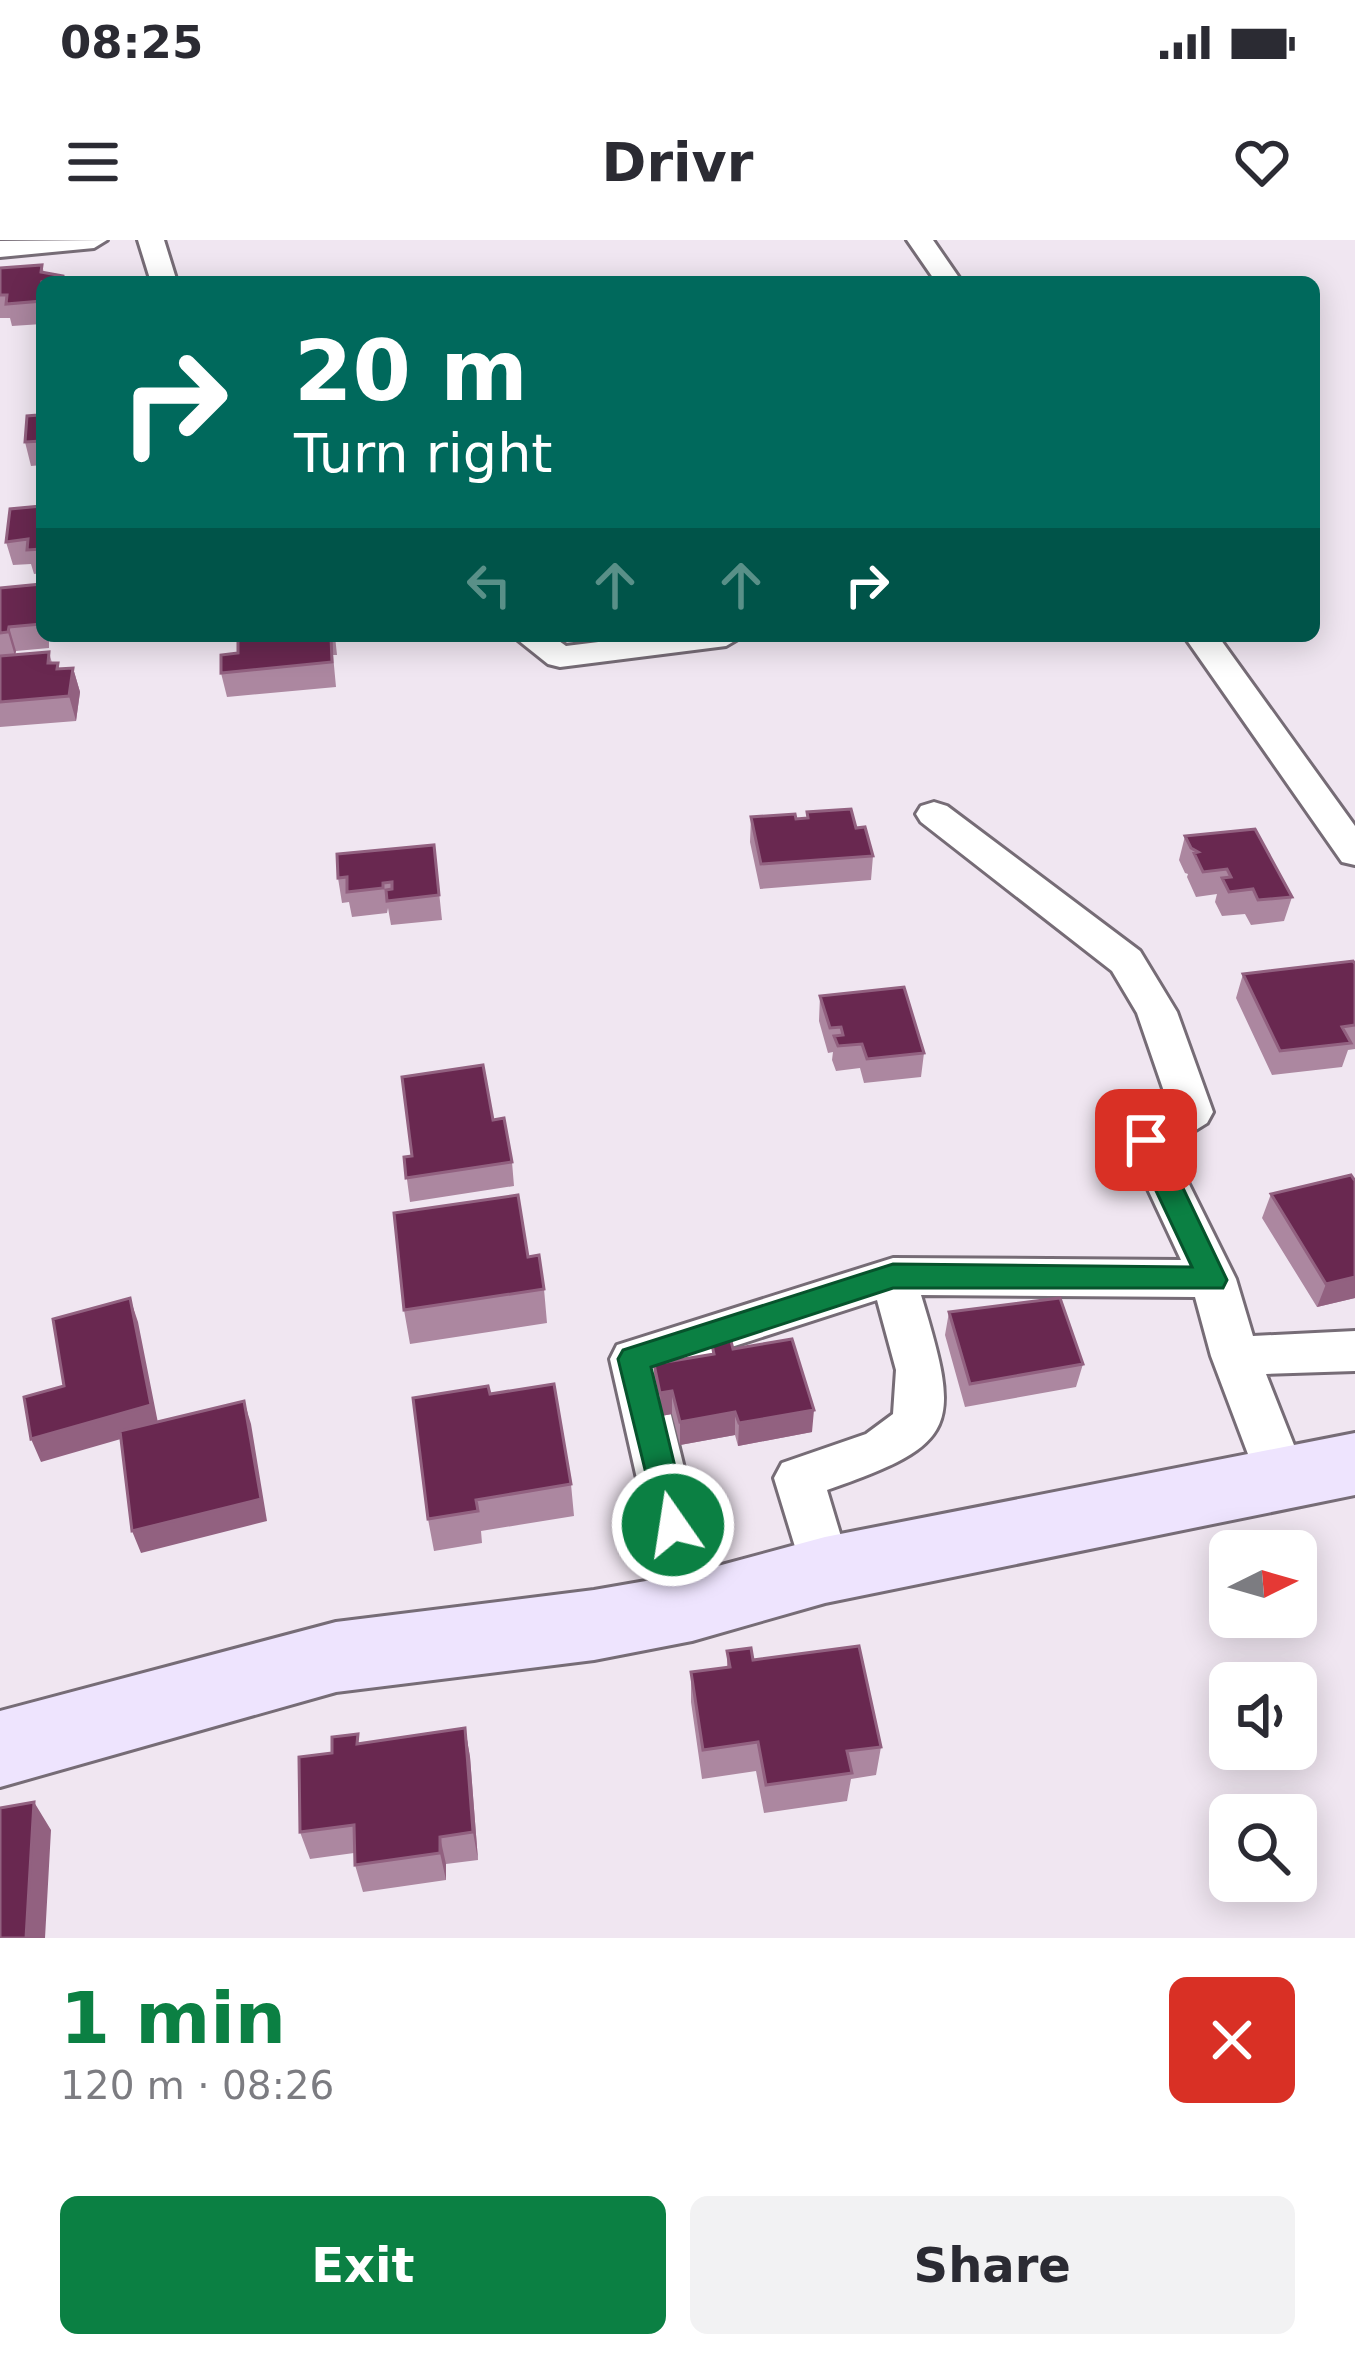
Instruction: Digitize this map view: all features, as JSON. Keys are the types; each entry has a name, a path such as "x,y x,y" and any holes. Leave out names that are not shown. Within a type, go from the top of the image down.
{"street":[{"path":"0,249 94,240"},
{"path":"152,240 162,276"},
{"path":"920,240 945,276"},
{"path":"539,642 560,657 679,642"},
{"path":"1205,642 1355,854"},
{"path":"934,814 1126,962 1157,1012 1192,1112 1146,1140 1213,1280 1235,1356 1282,1478"},
{"path":"692,1607 634,1359 893,1276 1213,1280"},
{"path":"824,1570 799,1478 881,1450 917,1424 920,1370 893,1276"},
{"path":"1235,1356 1355,1351"},
{"path":"0,1749 336,1657 595,1625 692,1607 824,1570 1355,1464"}],"building":[{"path":"42,265 41,272 63,276 36,276 36,302 6,304 7,295 0,295 0,268"},
{"path":"36,415 36,441 25,442 27,416"},
{"path":"36,507 36,549 27,550 28,539 6,542 10,509"},
{"path":"36,585 36,625 9,627 8,632 0,633 0,588"},
{"path":"238,642 331,642 332,662 221,673 221,655 238,653"},
{"path":"49,652 48,663 58,663 57,669 73,668 69,696 0,702 0,656"},
{"path":"851,809 856,828 865,827 873,856 761,864 751,817 795,814 796,819 808,818 807,812"},
{"path":"1255,829 1292,897 1258,900 1253,889 1229,892 1222,878 1231,877 1227,869 1203,872 1194,853 1198,852 1185,836"},
{"path":"434,845 439,895 387,901 386,890 392,889 392,882 383,883 383,888 347,892 347,877 338,878 337,854"},
{"path":"1353,961 1355,1025 1342,1027 1351,1043 1280,1051 1243,974"},
{"path":"904,987 924,1053 867,1059 862,1044 838,1046 834,1036 843,1035 841,1027 830,1028 820,996"},
{"path":"483,1065 493,1120 504,1118 512,1162 406,1178 404,1157 412,1156 402,1077"},
{"path":"1351,1175 1355,1181 1355,1277 1326,1284 1271,1194"},
{"path":"518,1195 528,1257 539,1255 544,1289 404,1310 394,1213"},
{"path":"130,1298 151,1405 31,1439 24,1397 64,1386 53,1319"},
{"path":"1060,1298 1083,1364 970,1384 949,1312"},
{"path":"792,1339 814,1410 739,1423 735,1412 680,1422 672,1391 660,1393 654,1364 714,1354 712,1345 731,1341 733,1349"},
{"path":"554,1384 571,1484 476,1500 478,1511 428,1519 413,1398 488,1386 490,1394"},
{"path":"244,1401 261,1499 132,1531 120,1431"},
{"path":"859,1646 881,1747 847,1751 852,1773 766,1785 758,1742 703,1750 691,1672 730,1667 727,1651 751,1648 753,1660"},
{"path":"465,1728 473,1832 440,1837 440,1853 355,1865 354,1825 300,1832 299,1757 332,1753 332,1737 358,1734 357,1744"},
{"path":"34,1802 26,1938 0,1938 0,1808"}],"route":[{"path":"673,1525 634,1359 893,1276 1213,1280 1146,1140"}]}
